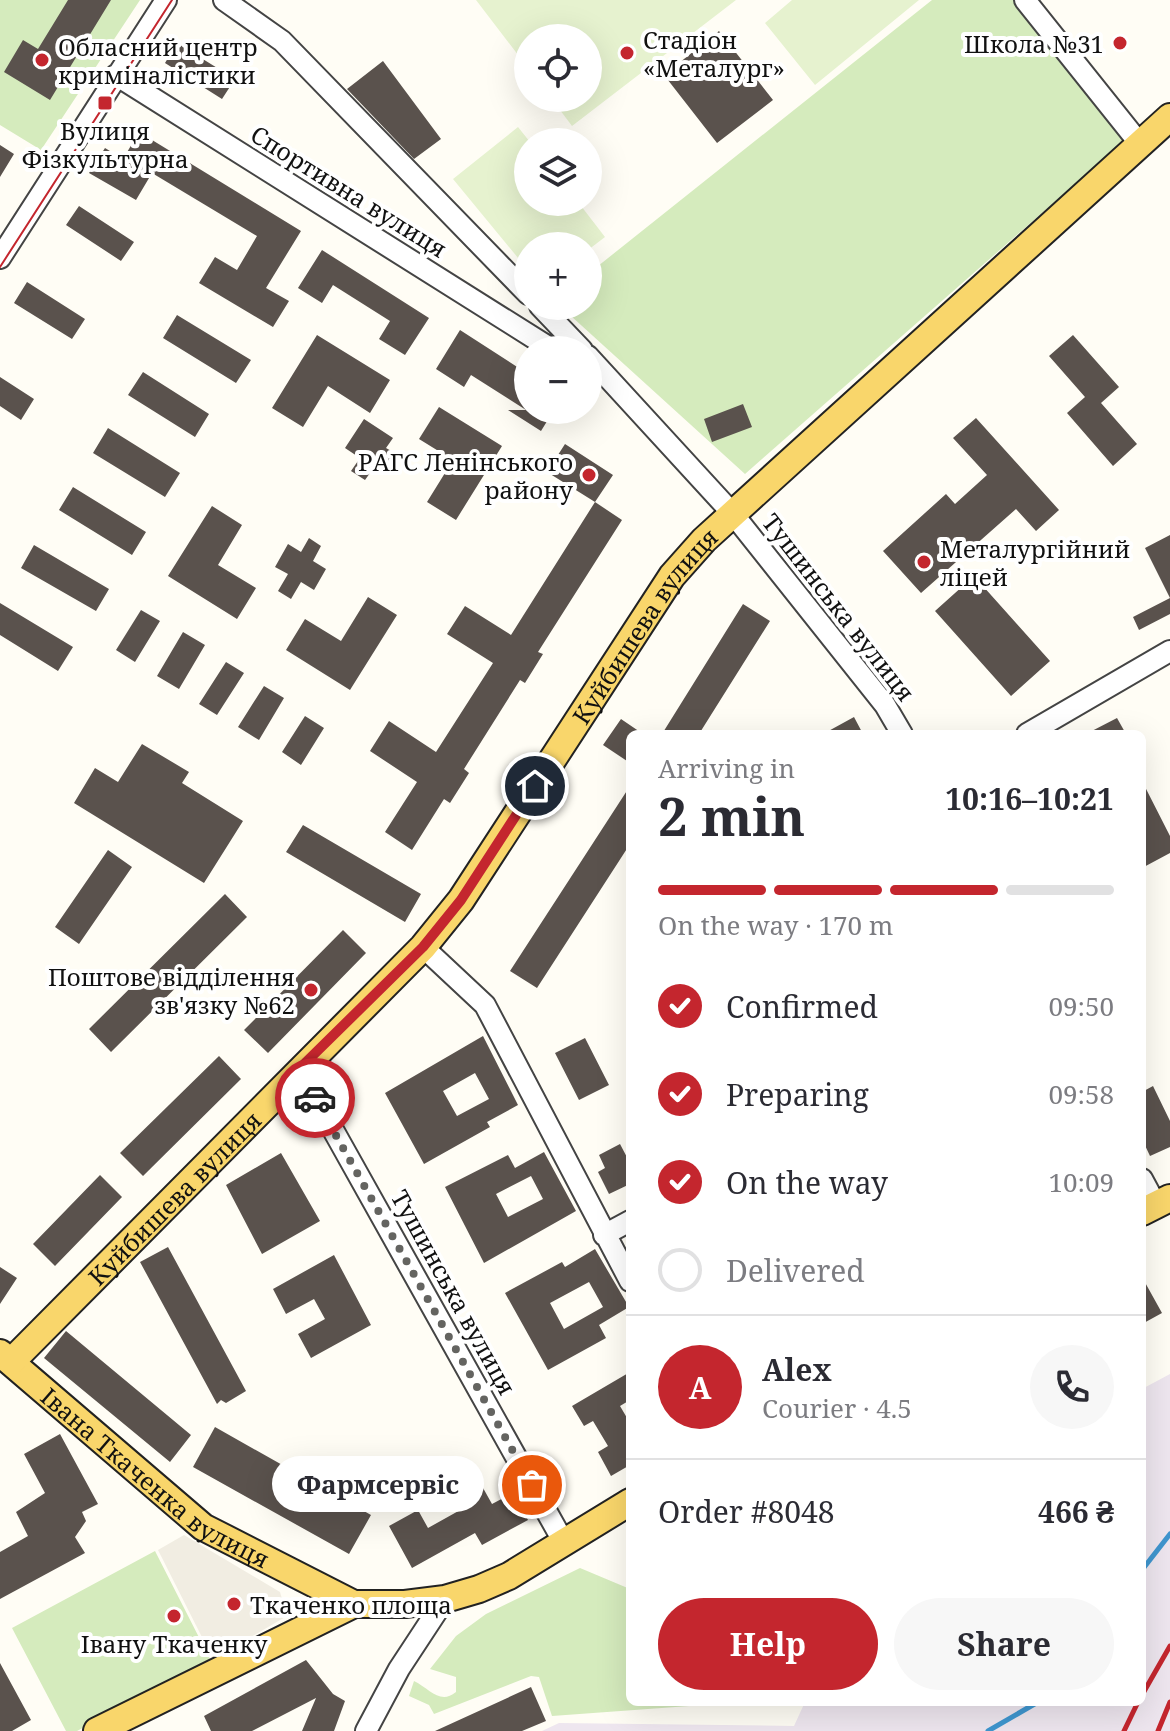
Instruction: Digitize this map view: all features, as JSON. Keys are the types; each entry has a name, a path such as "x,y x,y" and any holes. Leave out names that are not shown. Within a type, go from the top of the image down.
{"main road":[{"name":"Куйбишева вулиця","path":"6,1357 423,947 461,900 672,576 733,514 1170,117"},
{"name":"Івана Ткаченка вулиця","path":"6,1357 203,1527 354,1604 405,1604 445,1599 509,1576 626,1504"},
{"path":"97,1731 354,1604"}],"street":[{"path":"0,258 166,0"},
{"name":"Спортивна вулиця","path":"224,0 282,41 514,280"},
{"path":"1025,0 1140,144"},
{"name":"Спортивна вулиця","path":"116,75 531,336"},
{"path":"553,320 569,336"},
{"path":"602,370 733,514"},
{"path":"602,380 624,392"},
{"name":"Тушинська вулиця","path":"733,514 885,705 900,730"},
{"path":"1034,730 1170,651"},
{"path":"423,947 485,1005 626,1274"},
{"name":"Тушинська вулиця","path":"299,1069 563,1541"},
{"path":"1146,1186 1156,1205"},
{"path":"604,1235 626,1223"},
{"path":"366,1731 399,1669 445,1599"}],"shaded area":[{"path":"1170,1374 1170,1731 542,1731 559,1723 794,1726 803,1706 1146,1706 1146,1387"},
{"name":"Ткаченко площа","path":"184,1535 280,1592 287,1616 213,1659 158,1550"}],"green space":[{"path":"0,0 140,0 41,150 0,125"},
{"name":"Стадіон «Металург»","path":"476,0 736,0 602,103 602,24 514,24 514,50"},
{"path":"792,0 919,0 815,85 765,23"},
{"path":"932,0 1014,0 1125,140 745,474 602,344 602,336 593,336 575,320 602,320 602,263"},
{"name":"Стадіон «Металург»","path":"562,112 590,112 572,126"},
{"path":"514,130 514,216 589,216 601,232 514,232 514,253 453,179"},
{"path":"155,1551 210,1659 77,1731 66,1731 12,1628"},
{"path":"580,1568 626,1587 626,1706 689,1706 552,1716 539,1677 531,1676 434,1714 429,1705 409,1696 414,1681 440,1696 450,1696 456,1692 456,1677 430,1669 456,1636 486,1614"}],"building":[{"name":"Обласний центр криміналістики","path":"68,0 111,0 50,100 4,72 23,40 38,49"},
{"path":"719,31 773,100 717,143 664,75"},
{"path":"177,43 235,79 222,99 165,63"},
{"path":"383,61 441,139 414,159 347,89"},
{"path":"139,132 301,231 266,288 289,301 273,327 199,283 215,257 237,270 257,236 152,173 136,200 89,173 105,148 123,159"},
{"path":"0,145 14,154 0,177"},
{"path":"79,206 134,242 121,261 66,225"},
{"path":"322,250 429,318 405,355 379,339 390,321 333,285 322,303 298,288"},
{"path":"27,282 85,319 72,339 14,303"},
{"path":"177,315 251,360 236,383 163,338"},
{"path":"460,330 514,365 514,402 471,375 464,387 436,369"},
{"path":"317,335 390,380 370,413 328,386 303,427 272,408"},
{"path":"1073,335 1119,387 1101,403 1137,444 1113,466 1067,413 1085,397 1049,356"},
{"path":"143,372 209,414 195,437 128,395"},
{"path":"0,377 34,399 21,420 0,406"},
{"path":"743,404 752,427 712,442 704,419"},
{"path":"439,407 502,446 456,520 427,502 453,460 419,439"},
{"name":"Металургійний ліцей","path":"976,418 1059,510 1036,531 1016,509 921,593 883,551 946,494 955,504 987,475 953,438"},
{"path":"364,419 393,438 386,448 400,456 388,474 375,466 365,480 351,471 360,458 345,448"},
{"path":"530,424 545,424 541,431"},
{"path":"108,428 180,473 165,497 93,453"},
{"path":"565,444 613,475 595,502 547,472"},
{"path":"73,487 146,532 132,555 59,510"},
{"path":"595,502 622,520 538,652 543,654 525,683 520,680 464,769 469,773 450,803 444,799 412,850 385,832 417,782 370,751 389,721 436,752 493,663 447,634 465,606 511,635"},
{"path":"212,506 242,525 218,565 256,588 237,619 168,576"},
{"path":"1170,535 1170,598 1145,548"},
{"path":"309,538 321,546 313,561 326,569 314,590 301,582 291,599 278,591 288,574 275,567 288,544 301,552"},
{"path":"34,545 109,589 96,611 21,568"},
{"path":"974,576 1050,661 1011,696 935,611"},
{"path":"368,597 397,615 350,690 286,650 305,619 341,641"},
{"path":"1170,598 1170,614 1139,630 1133,617"},
{"path":"0,603 73,647 58,671 0,635"},
{"path":"743,604 770,621 702,730 664,730"},
{"path":"141,610 160,621 135,662 116,650"},
{"path":"183,632 205,645 179,689 157,676"},
{"path":"226,662 244,673 217,715 199,704"},
{"path":"264,686 284,698 259,740 238,727"},
{"path":"305,716 324,728 301,765 282,752"},
{"path":"854,717 861,730 830,730"},
{"path":"1117,718 1124,730 1094,730"},
{"path":"621,719 637,730 626,730 626,760 603,745"},
{"path":"142,744 189,772 182,783 243,821 204,883 74,803 95,768 118,782"},
{"path":"1146,789 1170,836 1170,853 1146,866"},
{"path":"626,792 626,850 537,988 510,971"},
{"path":"303,825 421,894 405,922 286,852"},
{"path":"108,850 132,867 79,944 55,927"},
{"path":"225,894 247,917 111,1052 89,1029"},
{"path":"343,930 366,953 268,1053 244,1030"},
{"path":"483,1036 518,1105 487,1122 490,1127 424,1164 385,1093","holes":["475,1073 489,1099 457,1116 443,1091"]},
{"path":"585,1038 609,1085 579,1100 555,1053"},
{"path":"219,1056 241,1079 143,1176 120,1153"},
{"path":"1153,1086 1170,1121 1170,1147 1150,1156 1146,1148 1146,1090"},
{"path":"620,1144 626,1155 626,1186 609,1194 598,1172 605,1168 599,1155"},
{"path":"544,1152 576,1211 484,1263 445,1187 508,1155 515,1168","holes":["531,1176 543,1199 508,1217 496,1194"]},
{"path":"281,1153 320,1221 262,1254 226,1185"},
{"path":"100,1175 122,1197 55,1266 33,1244"},
{"path":"168,1247 246,1391 226,1403 221,1400 217,1404 140,1262"},
{"path":"595,1249 626,1302 626,1309 599,1325 606,1338 548,1370 505,1293 562,1262 565,1267","holes":["589,1282 603,1307 564,1329 550,1303"]},
{"path":"334,1255 371,1325 311,1358 298,1334 325,1319 314,1299 286,1314 273,1289"},
{"path":"0,1267 17,1278 0,1304"},
{"path":"1146,1284 1162,1313 1146,1322"},
{"path":"66,1331 191,1435 170,1462 44,1358"},
{"path":"626,1374 626,1402 620,1406 626,1416 626,1467 611,1476 598,1452 608,1446 593,1421 584,1426 572,1406"},
{"path":"215,1427 371,1515 349,1554 193,1467"},
{"path":"60,1434 98,1504 82,1512 86,1521 75,1537 85,1553 0,1599 0,1552 28,1536 16,1512 45,1493 24,1454"},
{"path":"473,1470 492,1504 513,1493 528,1520 482,1545 475,1533 412,1568 389,1526 418,1510 428,1528 462,1509 448,1484"},
{"path":"306,1660 333,1694 345,1701 334,1731 302,1731 316,1698 252,1731 211,1731 204,1716"},
{"path":"0,1663 31,1720 12,1731 0,1731"},
{"path":"531,1687 546,1721 522,1731 435,1731"}],"waterway":[{"path":"1146,1565 1170,1534"},
{"path":"988,1731 1031,1706"}],"tram line":[{"path":"0,267 172,0"}],"railway":[{"path":"1146,1688 1170,1646"},
{"path":"1158,1731 1170,1702"},
{"path":"1124,1731 1136,1706"}],"way so far":[{"path":"315,1098 532,1485"}],"place":[{"name":"Школа №31","path":"1120,43"},
{"name":"Стадіон «Металург»","path":"627,53"},
{"name":"Обласний центр криміналістики","path":"42,60"},
{"name":"Вулиця Фізкультурна","path":"105,103"},
{"name":"РАГС Ленінського району","path":"589,475"},
{"name":"Металургійний ліцей","path":"924,562"},
{"name":"Поштове відділення зв'язку №62","path":"311,990"},
{"name":"Фармсервіс","path":"532,1485"},
{"name":"Ткаченко площа","path":"234,1604"},
{"name":"Івану Ткаченку","path":"174,1616"}],"route":[{"path":"315,1098 299,1069 423,947 461,900 535,786"}]}
